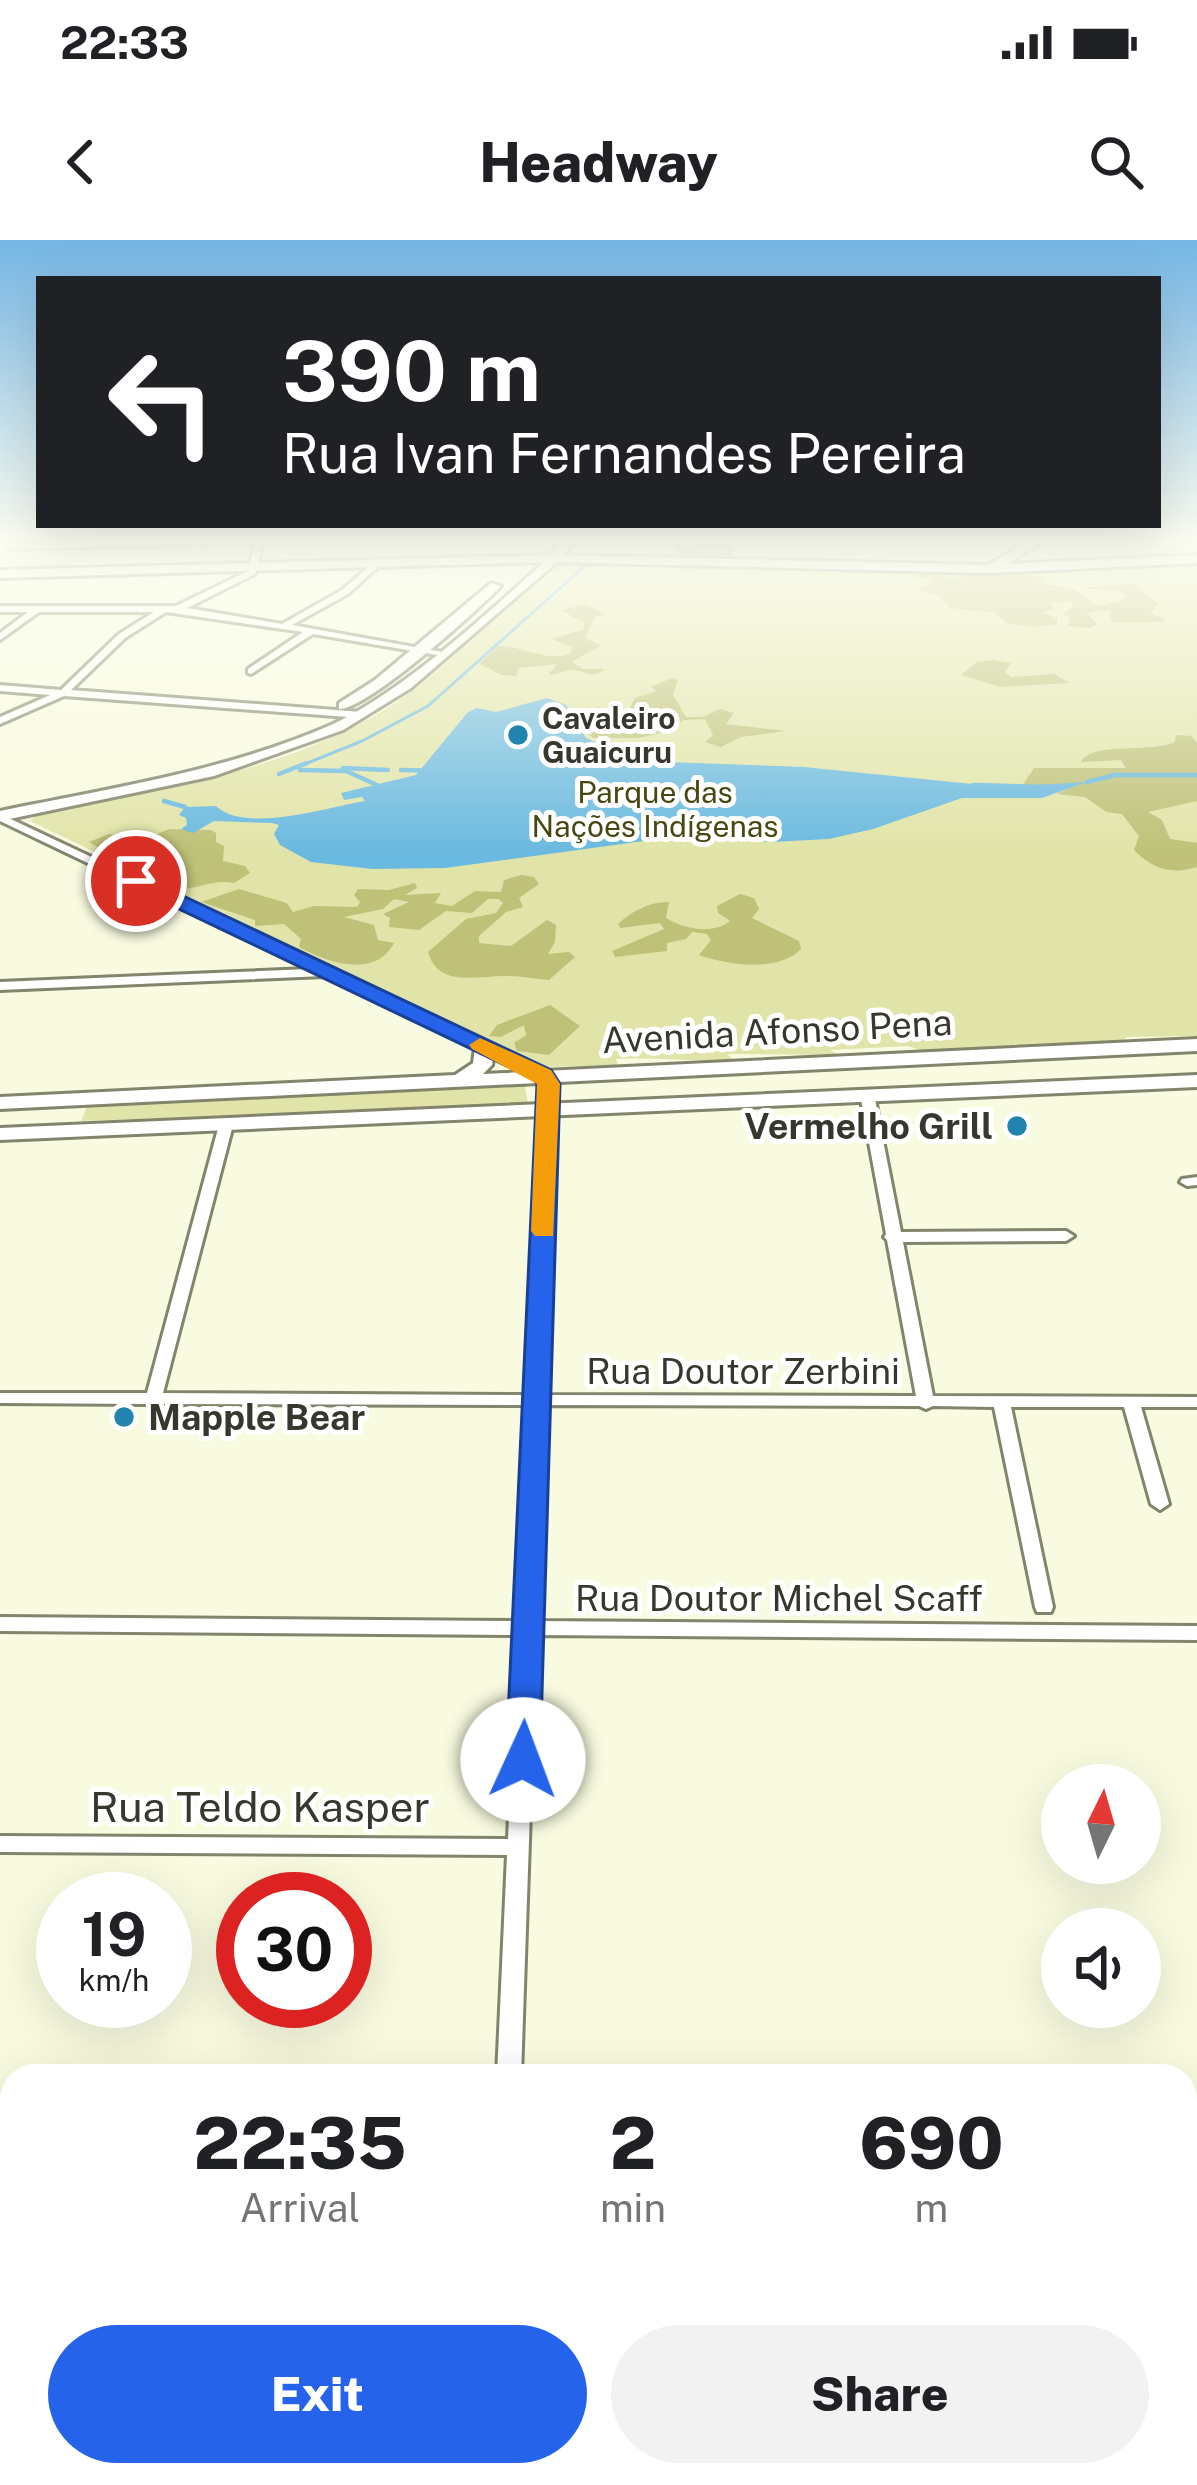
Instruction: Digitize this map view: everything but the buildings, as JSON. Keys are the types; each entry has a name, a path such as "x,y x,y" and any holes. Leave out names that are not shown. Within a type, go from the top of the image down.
{"main road":[{"path":"0,810 253,746 337,711 428,644"},
{"path":"0,810 34,810 244,763 362,715 454,644"},
{"path":"102,795 123,780"},
{"path":"25,828 34,810"},
{"name":"Avenida Afonso Pena","path":"0,1102 1197,1045"},
{"path":"461,1080 482,1065 485,1047"},
{"path":"643,1070 636,1088 652,1105"},
{"path":"607,1072 620,1089 615,1106"},
{"name":"Avenida Afonso Pena","path":"0,1134 1197,1081"},
{"path":"75,1130 65,1115 82,1098"},
{"path":"26,1132 44,1113 37,1101"}],"street":[{"path":"0,722 64,692 114,644"},
{"path":"251,671 292,644"},
{"path":"387,644 443,653"},
{"path":"0,688 362,715"},
{"path":"0,810 25,828 543,1075 548,1084 539,1403 509,2064"},
{"path":"0,986 326,972"},
{"path":"867,1094 926,1404"},
{"path":"153,1401 226,1125"},
{"path":"892,1238 1066,1237"},
{"name":"Rua Doutor Zerbini","path":"0,1399 1197,1402"},
{"path":"1131,1403 1160,1504"},
{"path":"1003,1404 1044,1607"},
{"name":"Rua Doutor Michel Scaff","path":"0,1624 1197,1633"},
{"name":"Rua Teldo Kasper","path":"0,1844 519,1847"}],"green space":[{"name":"Parque das Nações Indígenas","path":"466,644 1197,644 1197,1036 1127,1037 1118,1044 830,1050 838,1055 727,1054 733,1060 616,1059 618,1065 543,1067 30,821 42,811 274,760 361,723"},
{"path":"564,644 601,645 572,662 583,669 605,669 593,675 574,670 548,675 557,664 518,668 516,676 479,664 497,646 551,656 570,654 572,647"},
{"path":"977,662 1011,663 1005,672 1011,677 1054,674 1070,683 1000,687 961,675"},
{"path":"678,680 673,695 686,717 703,717 720,709 734,713 726,724 786,731 741,737 721,747 705,742 713,735 705,719 684,720 665,732 639,738 593,738 583,729 625,716 635,698 656,691 651,687"},
{"path":"1176,735 1191,736 1197,743 1197,801 1148,812 1162,820 1170,839 1197,843 1197,867 1171,870 1155,866 1134,850 1139,836 1122,814 1106,812 1085,797 1057,794 1079,783 1030,788 1024,783 1034,768 1126,768 1121,760 1081,762 1096,752 1175,742"},
{"path":"169,829 211,830 216,842 224,846 223,861 245,866 250,873 234,883 175,888 154,875 157,870 134,870 123,864 129,850 101,849 89,842 109,834 142,841"},
{"path":"534,877 539,884 519,898 523,907 506,912 479,936 479,943 511,946 547,920 556,925 548,954 569,952 575,957 549,980 461,978 433,964 428,952 466,919 496,913 503,903 499,899 488,899 472,913 446,911 419,930 389,927 390,918 383,914 409,902 394,899 383,909 344,917 374,925 378,940 394,943 375,961 350,965 299,947 301,939 284,924 255,926 255,920 201,902 239,889 287,903 293,912 314,906 357,907 360,902 354,895 358,889 389,890 415,883 417,888 405,895 441,893 435,903 452,906 475,891 501,892 504,880"},
{"path":"740,894 754,898 759,909 752,918 799,941 801,949 766,964 724,962 699,955 711,940 707,934 692,932 686,939 667,943 667,951 615,957 612,951 664,929 660,923 620,928 618,924 641,908 669,902 666,918 689,927 715,928 730,921 718,913 717,906"},
{"path":"550,1005 580,1026 549,1055 517,1051 514,1043 526,1035 524,1025 501,1037 489,1036 497,1025"},
{"path":"524,1081 528,1104 516,1106 81,1121 89,1102"}],"water":[{"path":"547,698 566,705 586,738 640,761 804,767 1002,787 1087,782 1042,798 962,798 829,839 771,842 681,836 445,868 372,869 311,862 280,845 274,834 279,825 272,823 214,821 193,833 181,829 187,825 179,815 185,807 216,806 229,814 266,818 365,801 362,797 344,800 341,793 416,775 468,712 477,708 496,712"}],"waterway":[{"path":"300,766 362,741 428,706 498,644"},
{"path":"279,774 307,763"},
{"path":"343,768 388,770"},
{"path":"300,770 346,771 377,785"},
{"path":"401,770 450,771"},
{"path":"1087,782 1115,775 1197,775"},
{"path":"973,785 1049,787"},
{"path":"164,801 185,807"}],"slow traffic":[{"path":"480,1045 543,1075 548,1084 544,1231"}],"place":[{"name":"Cavaleiro Guaicuru","path":"518,735"},
{"name":"Vermelho Grill","path":"1017,1126"},
{"name":"Mapple Bear","path":"124,1417"}],"route":[{"path":"136,881 543,1075 548,1084 523,1760"}]}
